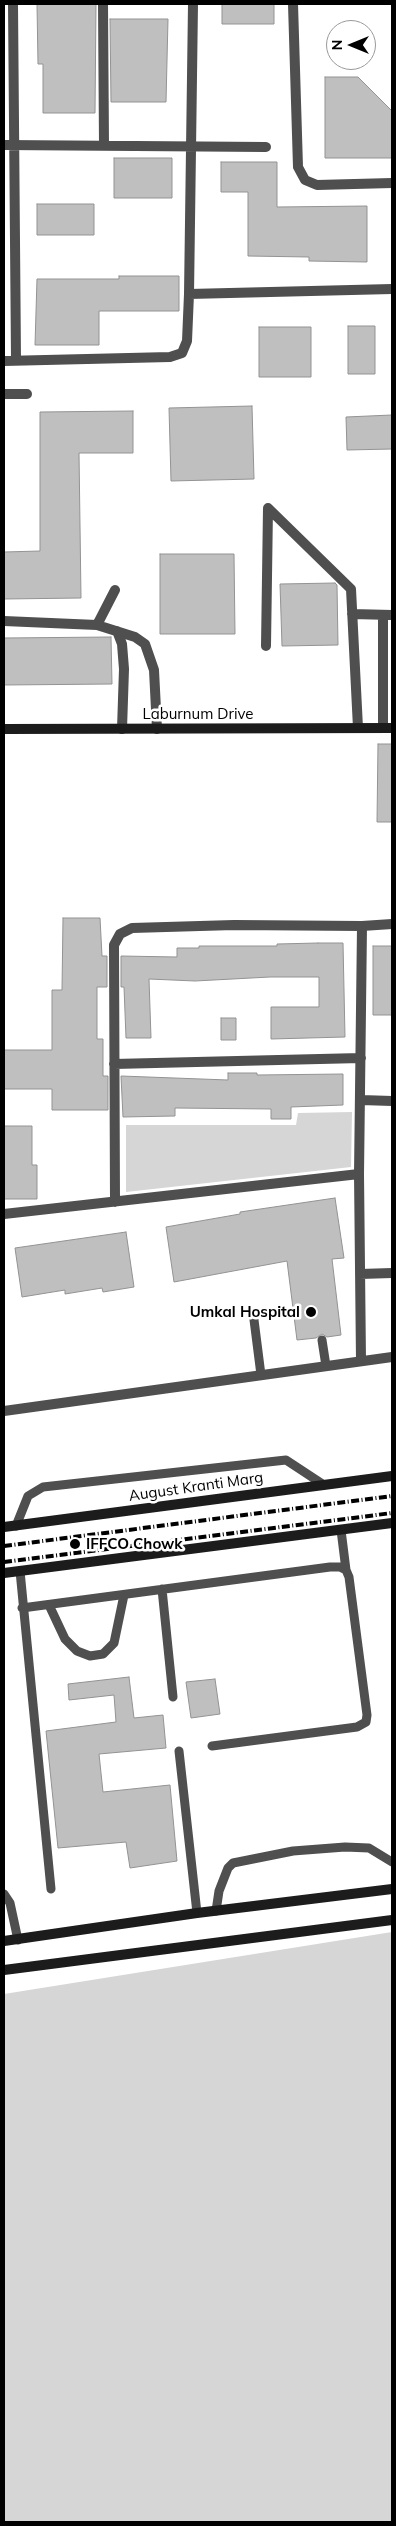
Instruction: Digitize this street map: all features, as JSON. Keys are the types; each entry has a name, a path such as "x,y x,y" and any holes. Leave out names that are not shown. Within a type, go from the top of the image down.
{"street":[{"path":"13,4 16,145 16,360"},
{"path":"104,4 104,145"},
{"path":"4,361 170,357 182,353 187,341 189,294 193,4"},
{"path":"293,4 298,166 305,180 318,185 392,183"},
{"path":"4,145 266,147"},
{"path":"189,294 392,289"},
{"path":"4,394 27,394"},
{"path":"266,646 268,508 351,589 358,728"},
{"path":"96,625 115,590"},
{"path":"352,614 388,615 388,728"},
{"path":"4,621 96,625 135,637 145,644 154,670 157,729"},
{"path":"117,631 122,644 124,669 122,729"},
{"name":"Laburnum Drive","path":"4,729 388,728"},
{"path":"115,1202 114,945 120,934 132,928 234,925 362,926 392,924"},
{"path":"361,1361 359,1174 362,926"},
{"path":"114,1064 361,1058"},
{"path":"361,1100 392,1101"},
{"path":"4,1214 359,1174"},
{"path":"360,1274 392,1273"},
{"path":"4,1411 392,1357"},
{"name":"August Kranti Marg","path":"4,1527 392,1476"},
{"path":"4,1573 392,1523"},
{"path":"363,1527 392,1530"},
{"path":"4,1941 197,1913 392,1889"},
{"path":"4,1970 392,1920"}],"lane":[{"path":"253,1312 261,1375"},
{"path":"322,1340 326,1366"},
{"path":"16,1526 28,1496 43,1488 286,1460 324,1485"},
{"path":"212,1746 357,1727 366,1722 367,1715 341,1530"},
{"path":"22,1608 330,1567 340,1567 346,1570"},
{"path":"20,1571 22,1608 51,1889"},
{"path":"162,1589 173,1696"},
{"path":"49,1604 65,1639 77,1651 90,1656 103,1654 114,1643 124,1595"},
{"path":"179,1751 197,1913"},
{"path":"216,1911 219,1891 228,1868 234,1863 293,1852 345,1846 370,1848 392,1862"},
{"path":"4,1894 10,1903 18,1940"}],"shaded area":[{"path":"352,1112 351,1167 126,1192 126,1125 296,1125 298,1113"},
{"path":"392,1932 392,2522 4,2522 4,1994"}],"building":[{"path":"37,4 96,4 95,113 43,113 43,64 38,64"},
{"path":"222,4 274,4 274,24 222,24"},
{"path":"110,19 168,19 166,102 111,102"},
{"path":"325,77 358,77 392,111 392,158 325,158"},
{"path":"114,158 172,158 172,198 114,198"},
{"path":"221,162 277,162 277,207 367,206 367,262 309,261 309,257 248,256 248,192 221,192"},
{"path":"37,204 94,204 94,235 37,235"},
{"path":"119,276 179,276 179,311 99,311 99,345 35,345 37,279 119,279"},
{"path":"348,326 375,326 375,374 348,374"},
{"path":"259,327 311,327 311,377 259,377"},
{"path":"252,406 254,479 171,481 169,408"},
{"path":"133,411 133,453 79,453 81,598 4,599 4,552 40,551 40,412"},
{"path":"392,415 392,449 347,450 346,417"},
{"path":"160,554 234,554 235,634 160,634"},
{"path":"335,583 337,585 338,645 282,646 280,584"},
{"path":"111,637 112,684 4,685 4,638"},
{"path":"378,744 392,744 392,822 377,822"},
{"path":"63,918 100,918 102,956 107,956 107,987 97,987 97,1039 103,1039 103,1076 108,1076 108,1110 52,1110 52,1089 4,1089 4,1050 52,1050 52,990 62,990"},
{"path":"343,943 345,1037 271,1039 271,1007 319,1007 319,977 270,977 195,981 149,979 151,1038 126,1038 124,987 121,987 121,956 177,957 177,948 199,948 199,946 277,946 277,944"},
{"path":"373,946 392,946 392,1015 373,1015"},
{"path":"221,1018 236,1018 236,1040 221,1040"},
{"path":"228,1073 257,1073 257,1075 343,1074 343,1105 291,1107 291,1119 271,1119 271,1109 175,1108 175,1116 123,1117 121,1076 228,1080"},
{"path":"4,1126 32,1126 32,1165 37,1165 37,1199 4,1199"},
{"path":"335,1198 344,1258 332,1259 341,1335 327,1337 322,1334 316,1338 297,1340 287,1261 174,1282 166,1227 240,1214 240,1212"},
{"path":"126,1232 134,1287 103,1292 102,1288 65,1294 65,1290 22,1297 15,1248"},
{"path":"129,1677 134,1718 163,1715 166,1748 99,1754 103,1792 170,1785 177,1861 130,1868 126,1842 58,1848 46,1731 116,1722 114,1695 69,1700 68,1684"},
{"path":"215,1679 220,1714 191,1718 186,1682"}],"railway":[{"path":"4,1546 392,1496"},
{"path":"4,1562 392,1513"}],"place":[{"name":"Umkal Hospital","path":"311,1312"},
{"name":"IFFCO Chowk","path":"75,1544"}]}
